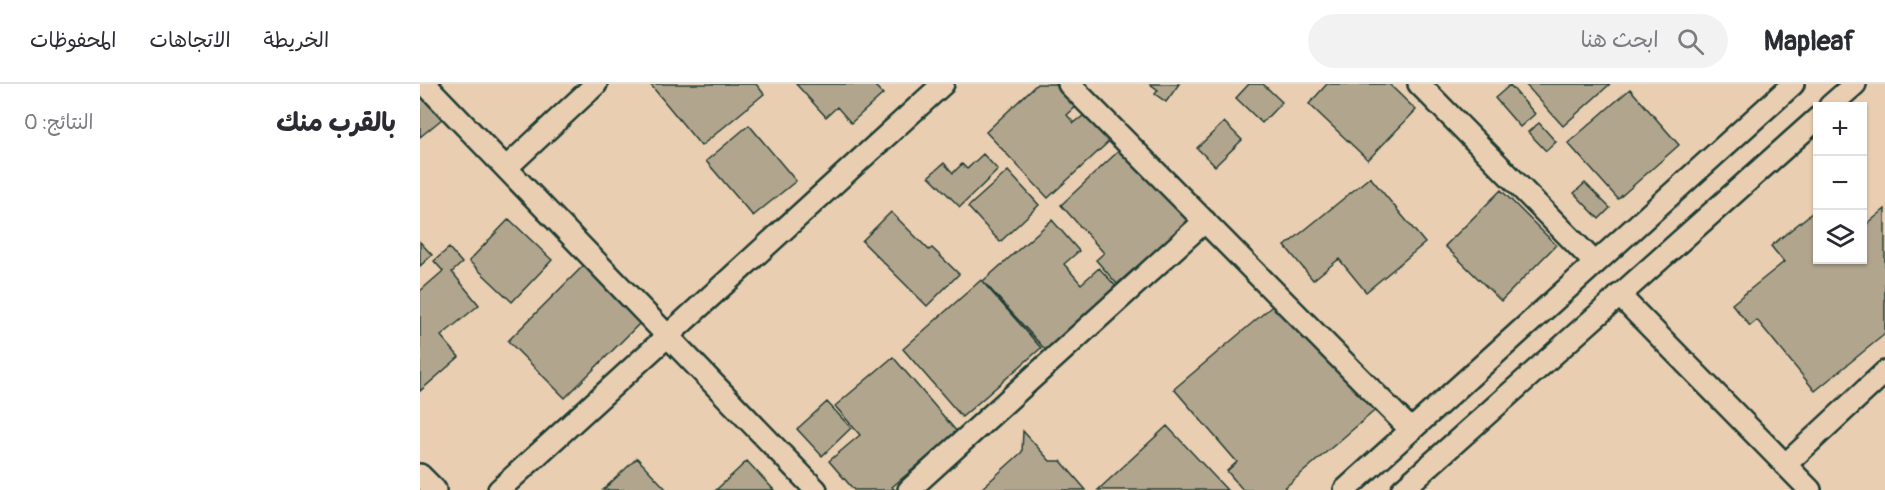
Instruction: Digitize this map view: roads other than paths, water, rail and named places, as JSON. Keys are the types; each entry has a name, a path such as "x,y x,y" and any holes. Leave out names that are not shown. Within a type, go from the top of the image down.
{"street":[{"path":"425,84 816,490"},
{"path":"506,168 596,84"},
{"path":"499,490 943,84"},
{"path":"1069,84 1411,430"},
{"path":"1345,490 1793,84"},
{"path":"1835,102 1855,84"},
{"path":"1428,87 1595,263"},
{"path":"1402,490 1813,122"},
{"path":"909,490 1205,221"},
{"path":"1619,295 1810,490"},
{"path":"1785,465 1885,372"},
{"path":"420,475 435,490"}]}
